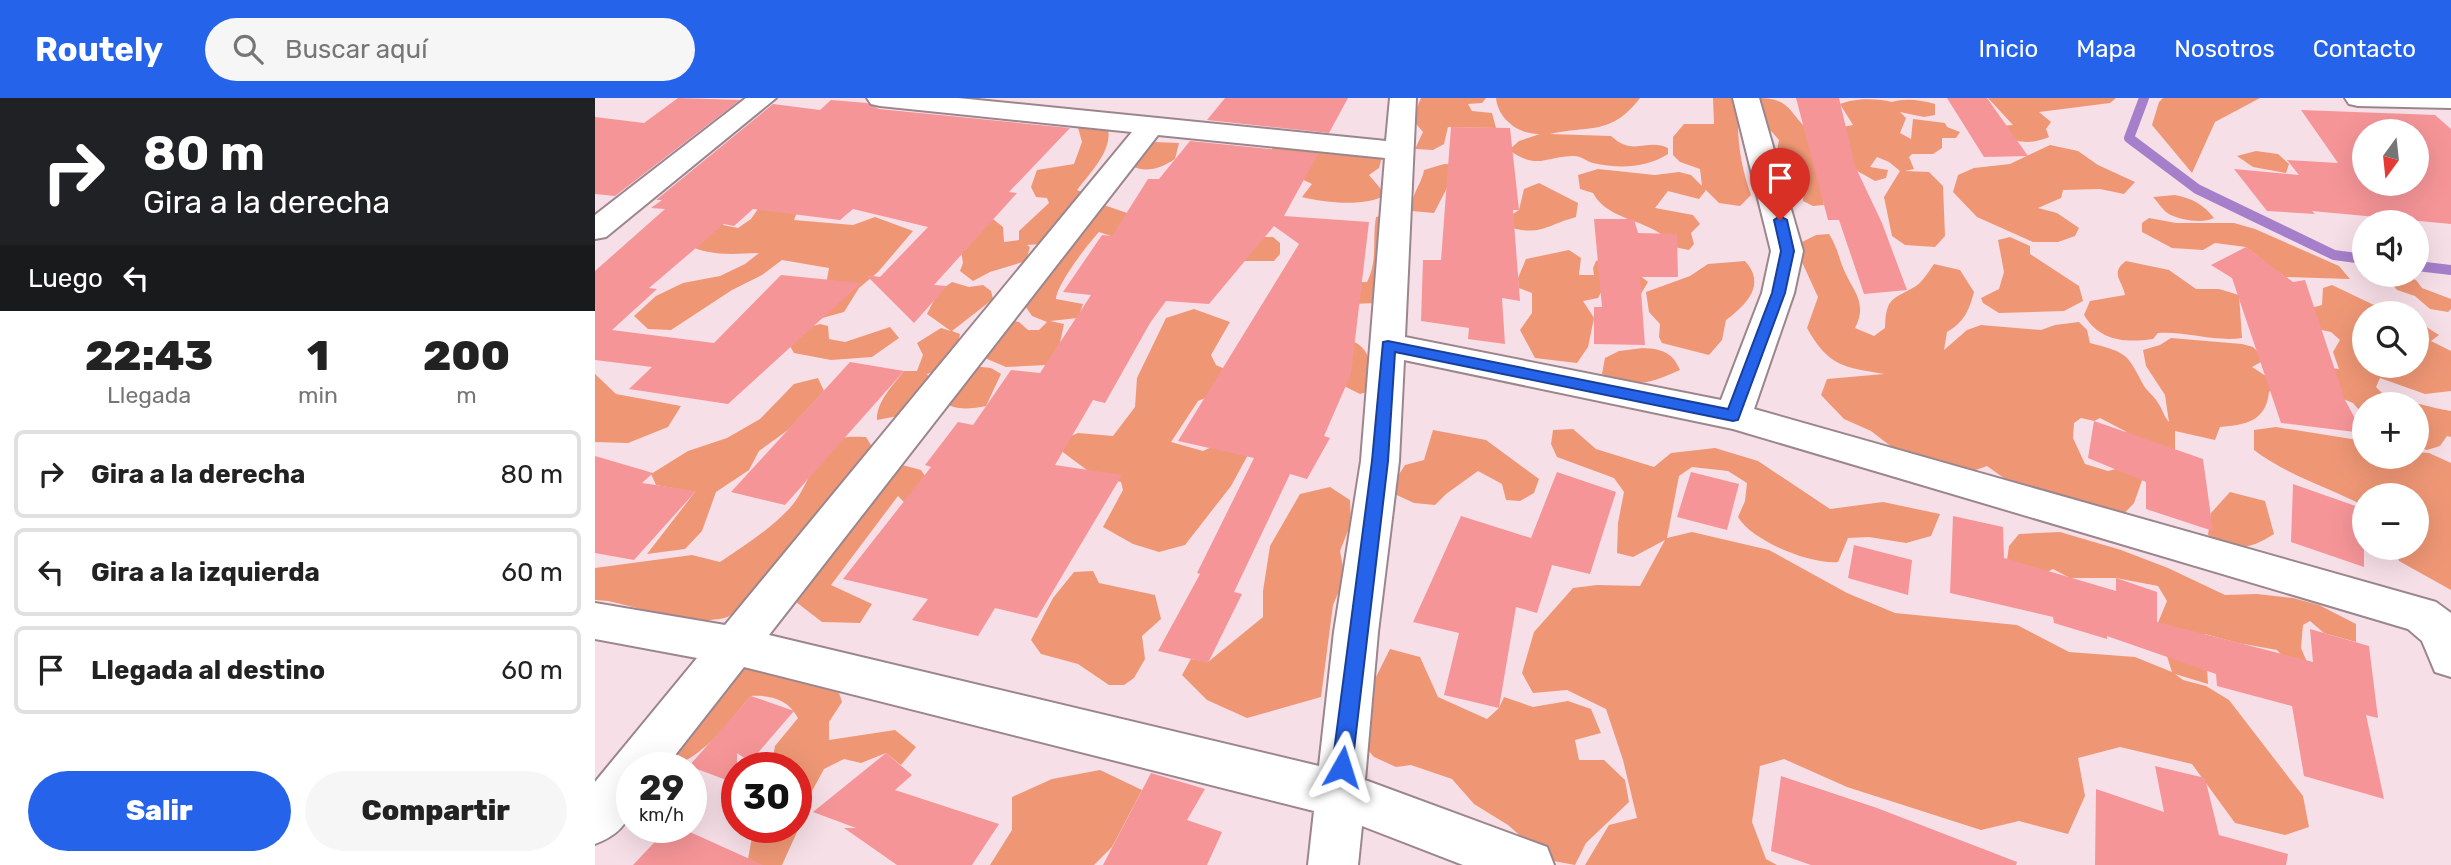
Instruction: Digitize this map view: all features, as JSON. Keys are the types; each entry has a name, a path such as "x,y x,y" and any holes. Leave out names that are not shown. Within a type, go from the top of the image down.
{"street":[{"path":"595,230 763,98"},
{"path":"880,98 1398,151"},
{"path":"1333,865 1356,632 1379,471 1403,98"},
{"path":"1733,416 1778,293 1787,251 1746,98"},
{"path":"2358,98 2451,100"},
{"path":"649,752 1151,126"},
{"path":"1388,345 1733,416 2421,615 2439,629 2451,658"},
{"path":"595,621 733,645 1339,794 1529,865"},
{"path":"595,820 616,794"}],"shaded area":[{"path":"1421,98 1486,98 1482,103 1468,104 1472,111 1492,113 1496,128 1448,127 1444,144 1433,150 1415,149 1423,132 1412,119"},
{"path":"1496,98 1640,98 1629,110 1609,124 1550,134 1611,136 1626,145 1660,145 1668,148 1668,154 1641,165 1622,166 1593,163 1575,156 1541,161 1527,160 1509,150 1519,141 1540,134 1517,129 1505,119"},
{"path":"1713,98 1739,98 1740,151 1751,195 1740,206 1719,203 1706,190 1699,199 1668,191 1655,208 1693,215 1700,224 1691,233 1694,244 1689,250 1674,247 1655,230 1610,210 1593,193 1580,189 1578,175 1598,169 1655,175 1679,172 1691,175 1702,186 1700,169 1680,162 1673,155 1673,137 1684,124 1714,124"},
{"path":"1757,98 1784,104 1812,133 1853,125 1840,104 1846,102 1866,99 1935,104 1935,115 1924,117 1900,112 1906,118 1900,133 1911,139 1913,119 1945,123 1947,127 1960,132 1956,138 1942,138 1942,148 1933,154 1912,154 1909,157 1914,169 1905,171 1929,172 1943,186 1945,236 1935,247 1905,245 1892,236 1884,197 1900,171 1877,157 1870,167 1888,170 1886,178 1875,181 1845,164 1817,169 1824,205 1813,206 1803,201 1804,189 1793,181 1779,177 1776,170 1778,164 1785,160 1777,151 1779,140 1753,119"},
{"path":"1988,98 2116,98 2110,103 2039,112 2051,122 2046,129 2049,137 2026,142 2003,137 2000,126 2013,125"},
{"path":"2163,98 2260,98 2215,122 2192,173 2152,125 2159,102"},
{"path":"1077,124 1107,124 1109,133 1105,151 1077,190 1087,194 1049,231 1042,244 1027,245 1030,247 1026,261 990,272 973,281 960,271 963,263 959,239 993,219 1003,227 1004,242 1019,240 1019,231 1049,203 1047,198 1036,197 1031,187 1037,170 1074,164 1082,142"},
{"path":"1155,142 1179,143 1175,159 1153,169 1130,165 1140,148"},
{"path":"1274,145 1382,157 1379,168 1369,175 1386,195 1357,202 1322,201 1302,197 1312,184 1266,162"},
{"path":"2050,145 2078,151 2098,165 2135,182 2124,194 2100,189 2063,190 2061,198 2038,208 2057,213 2079,228 2075,236 2058,242 2033,242 1977,217 1953,192 1958,175 1974,168 2010,164"},
{"path":"2256,151 2278,154 2289,164 2286,173 2253,167 2237,156"},
{"path":"1444,164 1475,165 1447,188 1434,213 1412,211 1413,200 1424,170"},
{"path":"1539,183 1578,203 1576,217 1542,229 1526,230 1505,226 1519,210 1524,189"},
{"path":"2175,195 2197,203 2214,218 2198,221 2174,216 2165,211 2153,197"},
{"path":"1104,205 1127,213 1147,236 1111,236 1099,232 1087,246 1067,275 1056,299 1083,304 1078,318 1050,321 1064,324 1060,343 1046,365 1006,367 980,356 1001,319 1019,322 1028,330 1039,330 1047,322 1032,316 1021,300 1091,210"},
{"path":"760,206 799,207 794,220 853,225 875,217 913,231 878,272 859,288 844,312 815,320 824,295 829,268 782,260 671,330 648,329 634,316 656,296 683,283 720,276 745,264 759,253 712,253 684,243 713,223 738,228 751,219"},
{"path":"1386,215 1407,232 1411,245 1377,303 1352,304 1330,283 1367,282 1374,258 1376,217"},
{"path":"2149,218 2176,223 2234,223 2255,229 2339,266 2350,279 2284,277 2246,247 2215,243 2203,250 2172,248 2142,232 2142,223"},
{"path":"1829,234 1859,303 1859,319 1855,328 1874,336 1885,328 1887,310 1892,300 1919,284 1934,264 1960,270 1974,292 1965,315 1947,332 1944,350 1967,330 1981,325 2041,330 2079,322 2087,330 2090,343 2119,352 2129,360 2169,422 2165,395 2146,366 2143,350 2160,345 2171,338 2253,347 2261,355 2261,362 2252,367 2272,380 2274,388 2269,392 2264,409 2259,415 2246,423 2220,427 2215,440 2175,431 2175,450 2137,443 2125,431 2100,418 2094,421 2081,418 2074,423 2073,438 2085,464 2108,471 2116,469 2145,472 2134,503 2120,518 2015,486 1987,466 1959,476 1897,451 1871,431 1844,419 1821,395 1827,379 1884,374 1838,363 1822,350 1807,328 1818,297 1801,260 1802,242 1816,235"},
{"path":"1263,237 1273,237 1280,243 1280,254 1274,261 1238,261"},
{"path":"2010,237 2030,246 2030,254 2079,286 2083,301 2064,311 1999,313 1983,303 1981,298 1999,289 2004,272 1998,240"},
{"path":"1569,250 1581,258 1579,275 1594,275 1596,261 1616,256 1648,282 1639,297 1599,279 1605,285 1598,298 1583,301 1594,318 1588,347 1577,363 1535,358 1520,330 1532,313 1532,293 1519,288 1518,278 1526,259"},
{"path":"1745,261 1754,278 1751,294 1741,308 1726,320 1722,340 1709,355 1662,343 1659,337 1660,324 1649,312 1646,292 1690,276 1708,264"},
{"path":"2126,261 2169,270 2196,289 2219,289 2239,295 2242,338 2221,339 2158,333 2153,339 2132,341 2114,338 2097,330 2084,315 2090,301 2125,295 2118,269"},
{"path":"952,282 969,287 983,285 991,291 993,299 952,331 960,334 956,349 947,365 927,374 932,383 898,416 877,420 882,400 904,371 917,371 923,355 917,343 941,328 951,331 927,314 938,292"},
{"path":"2332,285 2366,301 2352,301 2352,378 2380,378 2376,387 2381,392 2352,392 2352,403 2321,390 2295,363 2339,369 2333,352 2340,340 2331,332 2283,322 2293,313 2322,305 2323,288"},
{"path":"2395,287 2421,287 2451,299 2451,309 2448,312 2430,309 2429,301 2421,301 2415,296"},
{"path":"1194,309 1230,322 1211,355 1216,365 1236,374 1217,393 1198,401 1171,442 1203,451 1220,443 1249,453 1231,486 1185,545 1159,552 1133,544 1103,527 1123,490 1121,482 1095,476 1060,450 1064,439 1078,433 1113,436 1135,407 1137,378 1166,318"},
{"path":"820,324 828,326 829,339 845,342 890,327 899,338 872,357 831,360 794,353 787,341 796,331"},
{"path":"2429,329 2439,335 2431,341 2451,351 2451,391 2419,392 2380,378 2429,378"},
{"path":"1354,342 1360,345 1368,356 1373,377 1374,390 1360,394 1340,384"},
{"path":"1643,348 1666,353 1674,359 1680,370 1641,383 1623,382 1602,374 1605,358 1619,351"},
{"path":"972,366 991,368 1001,374 986,406 957,408 941,401"},
{"path":"595,374 616,394 681,406 668,427 628,443 595,442"},
{"path":"818,378 824,391 788,430 759,451 749,470 716,492 702,531 685,549 647,554 695,492 656,485 651,474 688,451 727,438 760,419 794,384"},
{"path":"2429,407 2451,411 2451,437 2447,436 2440,446 2429,449"},
{"path":"2276,427 2352,439 2352,469 2429,469 2429,453 2451,463 2451,590 2399,560 2429,560 2429,483 2352,483 2352,500 2294,474 2254,450 2254,430"},
{"path":"1573,429 1596,449 1654,467 1671,453 1715,448 1758,461 1830,509 1883,502 1940,514 1931,536 1906,543 1869,537 1848,538 1838,562 1813,560 1769,543 1745,526 1738,517 1745,501 1747,483 1728,471 1692,467 1679,476 1667,538 1692,532 1769,550 1847,593 1895,613 2017,625 2069,652 2135,657 2172,672 2157,625 2167,601 2158,586 2116,578 2070,578 2053,569 2045,573 2005,574 2009,546 2019,534 2060,532 2121,550 2168,568 2225,595 2257,594 2293,598 2319,605 2356,624 2356,642 2324,633 2310,621 2303,625 2301,648 2310,669 2287,661 2277,650 2205,634 2208,684 2175,674 2183,680 2206,686 2229,700 2303,796 2309,827 2285,835 2235,823 2192,764 2120,747 2078,758 2085,796 2068,834 2019,821 1981,830 1847,787 1784,759 1760,766 1752,822 1766,859 1777,865 1585,865 1609,825 1637,818 1623,760 1606,709 1567,690 1533,693 1522,673 1534,632 1573,588 1597,585 1640,586 1665,540 1633,557 1617,553 1618,523 1624,492 1614,478 1557,457 1551,444 1553,430"},
{"path":"1433,430 1486,440 1539,479 1534,493 1520,501 1506,500 1502,484 1478,471 1435,505 1414,503 1388,491 1405,465 1424,460"},
{"path":"866,437 874,450 778,570 738,610 724,618 697,620 595,600 595,568 692,555 720,562 765,531 789,509 831,445 842,438"},
{"path":"902,465 921,470 932,486 914,505 904,502 898,496 831,585 872,604 860,623 822,622 787,595 866,480"},
{"path":"1330,487 1350,500 1351,523 1340,551 1345,578 1333,605 1321,697 1247,718 1207,700 1182,675 1191,659 1208,662 1263,617 1263,591 1270,546 1300,494"},
{"path":"2230,492 2265,501 2274,534 2256,544 2241,547 2226,544 2208,535 2211,513"},
{"path":"1093,571 1099,583 1155,595 1161,619 1142,636 1145,659 1134,678 1124,685 1109,685 1078,664 1041,654 1031,640 1053,598 1074,572"},
{"path":"1390,649 1420,657 1438,697 1487,719 1499,708 1504,697 1533,707 1568,701 1591,709 1601,733 1575,740 1579,760 1604,760 1625,780 1629,802 1586,843 1575,865 1548,860 1508,825 1474,804 1452,779 1411,765 1396,767 1374,757 1359,740 1373,683"},
{"path":"745,666 828,680 839,693 842,702 829,722 829,740 895,730 916,747 901,765 886,753 861,763 844,759 824,769 812,791 812,752 774,752 775,746 798,718 784,702 765,696 751,696 712,741 698,752 670,752 674,745 708,715 726,687"},
{"path":"1100,770 1142,790 1112,847 1094,865 990,865 1012,830 1012,797 1052,779"},
{"path":"751,843 792,843 782,865 747,865"}],"building":[{"path":"678,98 740,100 615,196 595,194 595,117 644,123"},
{"path":"1225,98 1348,98 1329,133 1207,120"},
{"path":"1796,98 1839,98 1855,166 1882,223 1907,290 1864,294 1839,220 1828,220"},
{"path":"1947,98 1987,98 2028,156 1984,157"},
{"path":"831,100 867,103 879,109 1070,128 1009,192 1017,193 934,285 947,286 914,323 866,275 880,277 928,227 853,209 840,220 753,209 734,226 724,224 649,288 657,289 612,330 714,343 781,275 861,283 728,404 629,389 652,367 595,360 595,271 665,209 651,208 662,200 656,200 773,104 820,110"},
{"path":"2301,110 2435,115 2451,129 2451,224 2429,222 2429,210 2352,210 2352,215 2267,211 2234,169 2299,175 2287,160 2338,163"},
{"path":"1451,127 1510,128 1519,210 1513,210 1520,301 1502,298 1505,344 1468,339 1469,328 1421,321 1423,260 1441,260"},
{"path":"1190,141 1318,154 1284,216 1369,222 1351,374 1324,436 1330,438 1307,479 1290,474 1234,592 1242,594 1208,663 1158,651 1200,574 1197,573 1254,458 1178,441 1299,244 1274,226 1209,304 1166,301 1150,323 1105,403 1093,400 1055,465 1122,475 1037,618 995,608 978,636 912,620 928,599 843,579 931,467 925,465 958,422 973,425 1011,370 1040,373 1091,295 1063,292 1102,235 1112,236 1148,179 1159,179"},
{"path":"1594,219 1634,219 1638,233 1677,234 1678,277 1640,277 1645,345 1594,344 1594,307 1602,307"},
{"path":"2246,247 2293,282 2305,280 2345,400 2352,413 2352,432 2281,423 2232,278 2211,265"},
{"path":"850,362 904,371 785,505 731,492"},
{"path":"2094,421 2203,459 2213,531 2146,509 2146,482 2088,458"},
{"path":"595,456 653,473 642,483 696,491 634,560 595,553"},
{"path":"1557,472 1616,492 1590,574 1552,565 1537,613 1516,607 1499,708 1444,695 1459,633 1413,622 1461,516 1531,538"},
{"path":"1691,472 1739,484 1727,530 1677,517"},
{"path":"2293,484 2352,505 2352,560 2364,560 2364,567 2291,542"},
{"path":"1953,516 2003,527 2004,558 2116,591 2116,578 2157,592 2157,622 2313,662 2310,629 2369,646 2378,718 2366,715 2384,799 2304,776 2292,706 2217,686 2216,674 2107,636 2107,639 2054,623 2053,617 1950,593"},
{"path":"1854,545 1912,560 1908,595 1848,578"},
{"path":"751,696 794,711 759,752 721,752 721,778 707,773 707,752 701,752"},
{"path":"886,753 912,775 895,790 999,824 972,865 897,865 844,828 856,828 813,812"},
{"path":"2155,766 2205,778 2219,835 2288,854 2286,865 2095,865 2096,789 2164,812"},
{"path":"1151,773 1205,789 1187,820 1222,832 1207,865 1103,865"},
{"path":"1781,776 1877,808 2017,862 2016,865 1811,865 1771,851"},
{"path":"707,840 763,865 633,865 654,843 707,843"}],"waterway":[{"path":"2144,98 2129,138 2197,189 2334,255 2352,257"},
{"path":"2429,267 2451,270"}],"route":[{"path":"1342,767 1356,632 1380,461 1388,345 1733,416 1778,293 1787,251 1780,220"}]}
